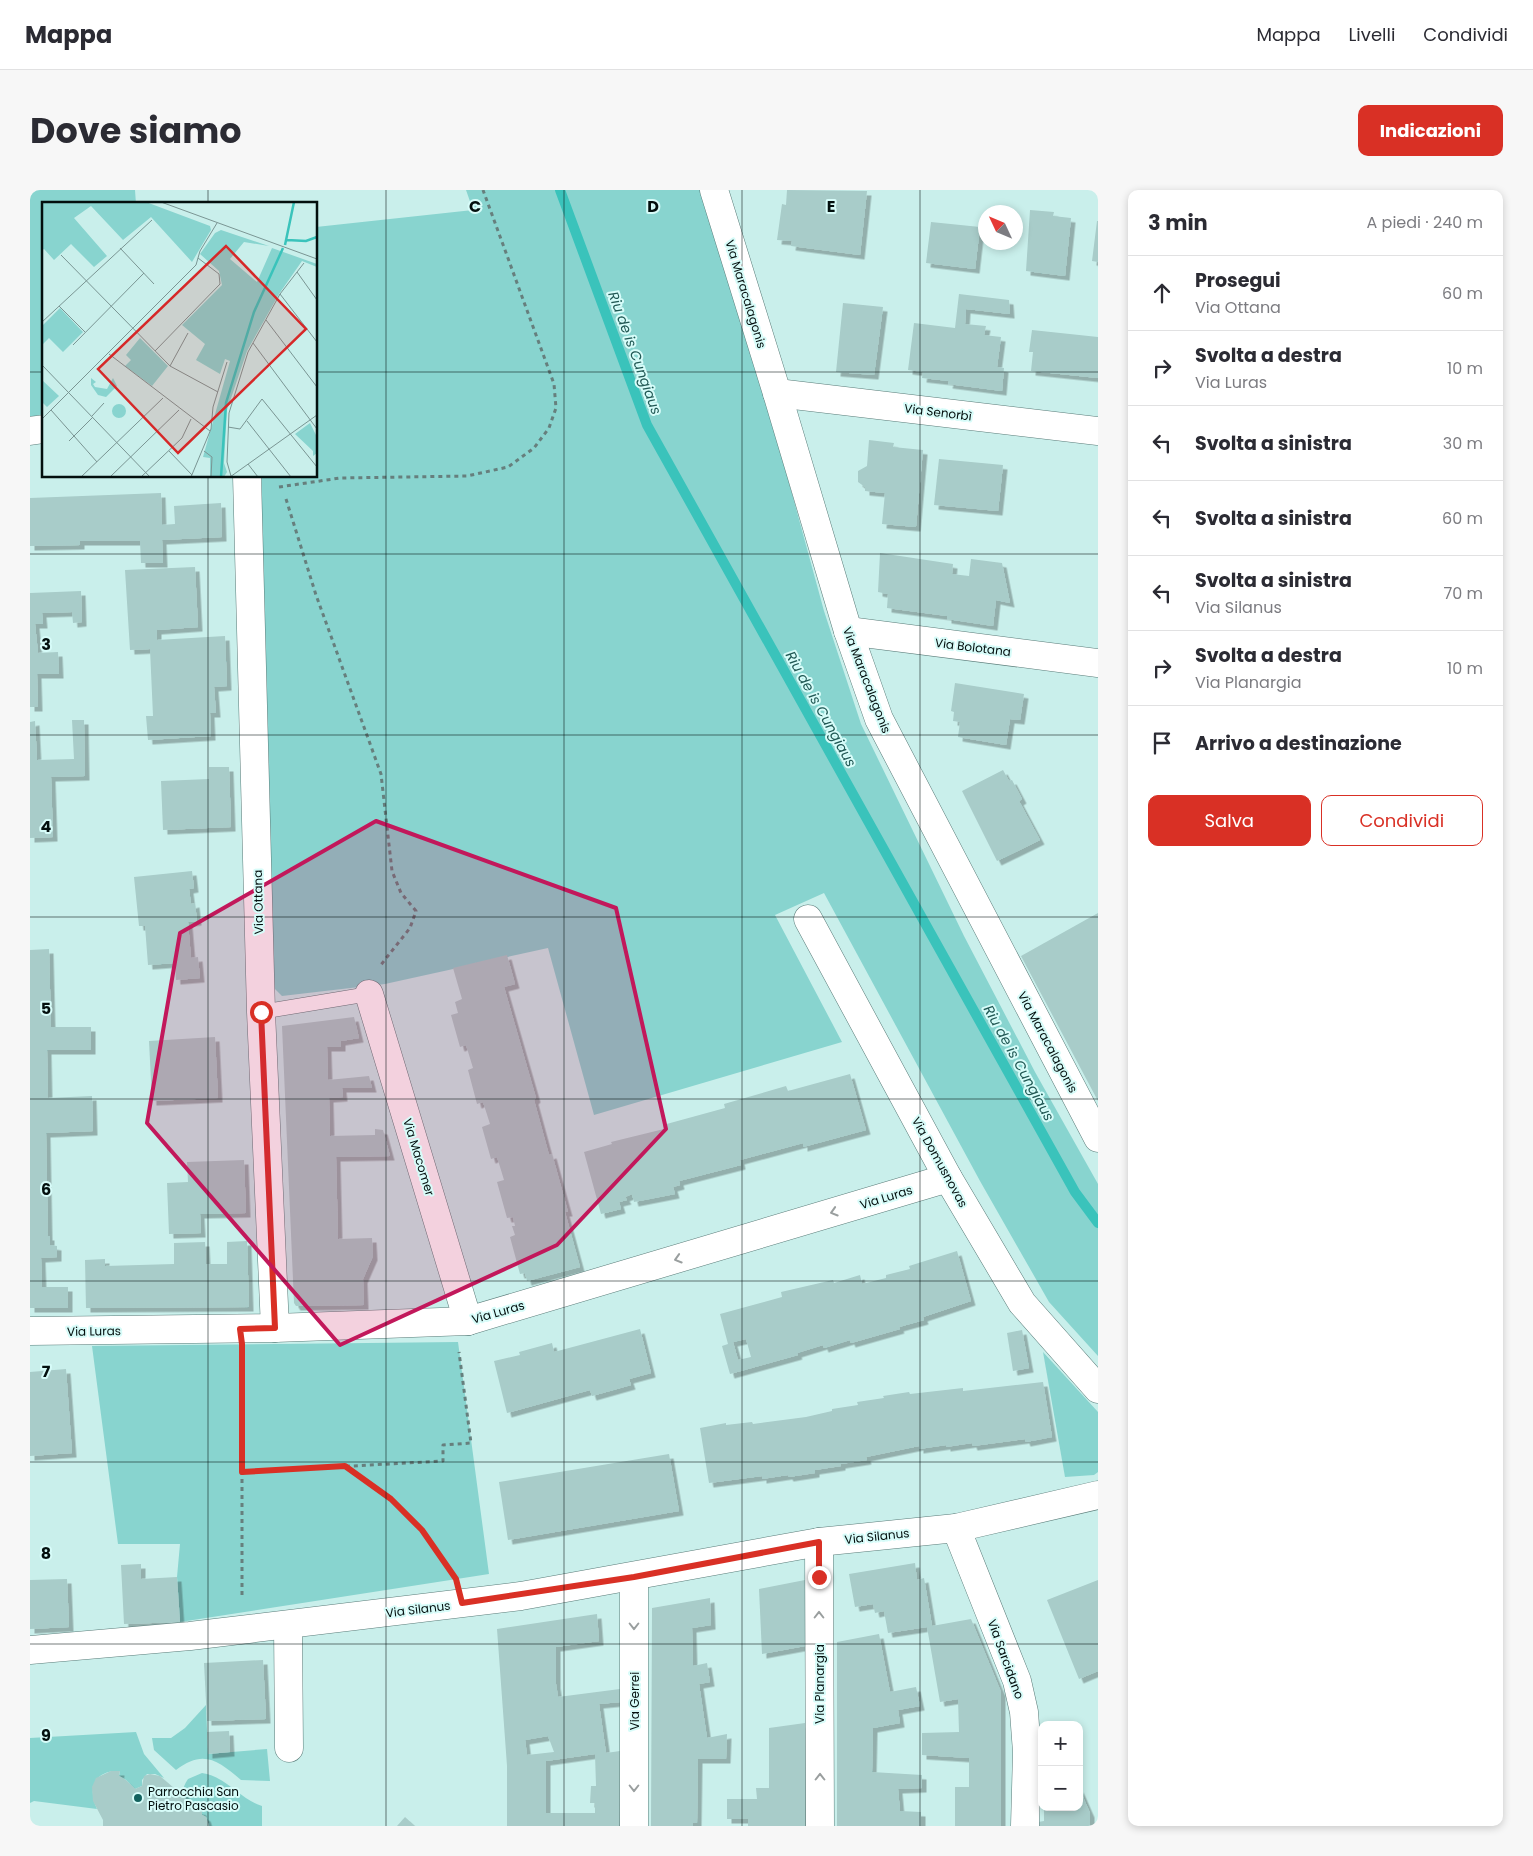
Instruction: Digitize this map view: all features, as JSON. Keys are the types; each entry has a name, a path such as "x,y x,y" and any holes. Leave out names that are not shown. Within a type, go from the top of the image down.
{"street":[{"name":"Via Maracalagonis","path":"714,190 777,392 848,631 879,719 1098,1138"},
{"name":"Via Senorbì","path":"777,392 1098,431"},
{"name":"Via Ottana","path":"247,486 261,1012 275,1328"},
{"name":"Via Bolotana","path":"848,631 1098,663"},
{"name":"Via Domusnovas","path":"808,919 948,1178 1022,1303 1098,1388"},
{"name":"Via Macomer","path":"369,994 461,1322"},
{"name":"Via Luras","path":"30,1331 240,1329 461,1322 948,1178"},
{"name":"Via Silanus","path":"30,1650 243,1630 462,1603 634,1577 819,1542 956,1528 1098,1495"},
{"name":"Via Sarcidano","path":"956,1528 1017,1681 1024,1712 1027,1752 1025,1826"},
{"name":"Via Planargia","path":"819,1542 820,1826"},
{"name":"Via Gerrei","path":"634,1577 634,1826"},
{"path":"288,1625 289,1748"}],"lane":[{"path":"261,1012 369,994"}],"path":[{"path":"247,486 290,484 340,478 467,476 508,467 534,448 549,428 556,408 554,384 483,190"},
{"path":"286,499 316,595 381,774 392,871 401,893 416,910 410,928 372,977 369,994"},
{"path":"242,1472 443,1461 443,1445 471,1443 461,1322"},
{"path":"240,1329 242,1344 243,1630"},
{"path":"345,1466 391,1499 422,1530 456,1579 462,1603"}],"highlighted area":[{"path":"376,821 616,908 666,1129 557,1245 340,1345 147,1123 180,933"}],"shaded area":[{"path":"30,190 135,190 136,202 42,202 42,414 30,417"},
{"path":"466,190 703,190 785,468 824,611 861,724 964,936 1035,1072 1098,1184 1098,1356 1049,1302 980,1181 824,893 775,915 842,1042 594,1115 548,948 385,984 282,996 270,984 260,542 262,478 318,478 318,227 473,210"},
{"path":"458,1342 489,1574 180,1622 177,1577 180,1544 118,1544 92,1346"},
{"path":"1043,1352 1098,1412 1098,1472 1094,1475 1065,1477"},
{"path":"206,1705 208,1754 267,1749 270,1781 241,1780 225,1767 210,1760 202,1759 194,1760 176,1770 154,1750 152,1738 171,1738 185,1728"},
{"path":"136,1732 144,1754 164,1778 155,1774 147,1774 142,1780 142,1786 135,1789 119,1776 120,1771 104,1773 95,1781 93,1787 94,1801 97,1809 34,1801 30,1803 30,1738"},
{"path":"202,1773 218,1778 254,1803 262,1806 262,1826 209,1826 206,1817 202,1815 202,1811 188,1803 183,1795 188,1779"}],"building":[{"path":"787,190 867,191 860,255 791,246 792,241 777,240 782,204 786,205"},
{"path":"1030,210 1054,212 1053,216 1071,218 1065,276 1026,271"},
{"path":"1098,221 1098,262 1092,261"},
{"path":"931,222 978,227 975,269 926,263"},
{"path":"959,294 1009,300 1010,314 966,309 965,324 986,326 984,335 1001,337 997,367 1004,368 1002,391 948,384 949,381 922,378 923,372 908,370 914,323 955,328"},
{"path":"843,303 883,307 874,375 836,372"},
{"path":"1032,330 1098,337 1098,378 1031,371 1033,352 1029,352"},
{"path":"869,440 894,443 893,447 923,450 916,527 882,524 885,493 865,491 865,487 858,482 858,471 867,466"},
{"path":"939,459 1003,465 998,511 934,505"},
{"path":"161,493 162,525 175,524 174,506 221,503 222,537 162,540 163,563 141,563 140,541 80,541 80,545 30,546 30,498"},
{"path":"880,553 953,564 952,574 969,576 971,559 1002,563 1010,603 996,600 993,626 947,619 947,616 887,608 888,594 878,592"},
{"path":"195,567 198,627 157,630 157,640 225,636 227,686 214,687 216,713 210,713 211,736 148,740 146,716 153,716 150,649 130,650 125,570"},
{"path":"81,591 82,622 73,623 72,612 42,613 43,624 35,624 38,653 58,652 59,674 37,674 38,707 30,707 30,593"},
{"path":"955,683 1024,694 1020,720 1010,719 1006,745 958,737 960,722 953,721 954,712 951,711"},
{"path":"72,720 84,720 85,776 51,777 53,837 30,838 30,722 35,721 37,760 74,759"},
{"path":"209,767 229,767 231,827 163,830 161,781 209,779"},
{"path":"1003,770 1009,781 1012,780 1022,799 1019,801 1040,840 997,861 962,791"},
{"path":"192,871 194,888 189,889 191,904 195,903 197,921 188,922 191,958 198,957 200,978 176,980 175,963 148,965 145,926 139,926 134,877"},
{"path":"1098,913 1098,1101 1021,956"},
{"path":"49,949 51,1027 91,1027 91,1050 47,1050 48,1098 92,1096 93,1131 46,1133 48,1236 50,1236 50,1245 57,1246 57,1257 41,1258 42,1287 68,1287 68,1308 30,1308 30,950"},
{"path":"507,955 515,984 504,987 536,1098 534,1100 549,1155 552,1154 568,1212 565,1212 580,1267 527,1281 525,1273 520,1274 510,1237 515,1235 512,1226 515,1226 513,1217 507,1218 497,1182 504,1180 497,1157 491,1159 482,1127 490,1124 483,1102 477,1104 468,1070 473,1068 466,1045 460,1047 451,1015 458,1013 455,1002 462,999 453,968"},
{"path":"354,1017 359,1038 341,1041 341,1047 327,1047 328,1080 369,1076 372,1088 342,1088 343,1097 329,1098 330,1136 375,1135 375,1129 383,1130 390,1156 336,1157 338,1239 372,1238 373,1256 363,1279 364,1305 296,1306 294,1303 282,1026"},
{"path":"215,1037 218,1098 152,1101 149,1041"},
{"path":"850,1074 866,1130 803,1147 803,1143 740,1160 741,1165 679,1181 680,1185 673,1187 675,1194 634,1202 632,1194 625,1197 627,1200 619,1202 621,1209 601,1214 584,1152 612,1144 611,1142 664,1129 663,1125 725,1108 724,1104 786,1086 788,1091"},
{"path":"244,1160 246,1213 200,1214 201,1233 169,1234 167,1183 188,1182 187,1162"},
{"path":"247,1241 249,1307 86,1308 85,1260 105,1259 105,1266 174,1264 174,1243 205,1242 206,1264 227,1264 227,1242"},
{"path":"957,1251 971,1301 923,1317 924,1320 899,1327 900,1329 851,1343 850,1340 824,1348 823,1345 797,1353 798,1355 730,1374 722,1346 728,1344 720,1314 782,1297 781,1292 833,1280 834,1283 860,1275 862,1284 910,1269 909,1266","holes":["746,1339 751,1357 738,1360 733,1342"]},
{"path":"640,1329 651,1373 629,1379 631,1385 592,1396 590,1390 507,1413 494,1361 520,1355 519,1352 552,1343 554,1352"},
{"path":"1022,1330 1029,1368 1013,1371 1007,1333"},
{"path":"66,1369 72,1453 30,1456 30,1372"},
{"path":"1043,1382 1052,1437 1026,1442 1025,1439 973,1446 972,1443 919,1449 919,1446 866,1457 867,1460 841,1464 841,1466 815,1470 815,1473 762,1479 762,1476 709,1483 700,1428 726,1423 726,1425 752,1422 753,1424 806,1417 832,1411 832,1409 858,1405 857,1402 909,1392 910,1394 963,1388 963,1391"},
{"path":"669,1454 679,1511 508,1540 499,1482"},
{"path":"915,1563 917,1580 924,1578 932,1626 971,1619 1001,1692 1001,1826 955,1826 955,1787 969,1787 969,1758 922,1755 922,1733 959,1732 958,1699 940,1702 927,1627 888,1633 884,1611 875,1613 873,1604 855,1607 849,1574"},
{"path":"141,1564 141,1579 177,1577 180,1622 124,1624 121,1565"},
{"path":"67,1579 69,1627 30,1629 30,1580"},
{"path":"805,1580 805,1646 762,1654 759,1589"},
{"path":"1098,1580 1098,1671 1079,1679 1047,1600"},
{"path":"710,1598 711,1625 692,1628 693,1666 707,1663 710,1682 699,1684 707,1738 727,1734 726,1759 698,1759 697,1823 693,1823 693,1826 651,1826 652,1608"},
{"path":"597,1614 599,1641 556,1647 556,1684 558,1697 620,1689 620,1702 599,1704 606,1753 620,1751 619,1826 507,1826 507,1766 497,1629","holes":["548,1736 554,1752 527,1755 525,1740","595,1754 596,1786 591,1786 590,1803 595,1803 595,1813 546,1813 546,1761"]},
{"path":"879,1634 890,1692 916,1687 920,1706 898,1710 900,1723 873,1728 872,1772 922,1775 922,1788 898,1789 900,1811 921,1812 921,1826 837,1826 837,1642"},
{"path":"263,1660 266,1719 207,1721 204,1663"},
{"path":"805,1723 805,1826 748,1826 748,1819 727,1819 727,1799 757,1799 756,1788 769,1788 769,1728"},
{"path":"229,1731 230,1752 208,1754 207,1732"},
{"name":"Parrocchia San Pietro Pascasio","path":"111,1771 120,1771 119,1776 135,1789 142,1786 144,1776 150,1774 160,1776 175,1789 184,1789 186,1803 193,1809 202,1811 202,1815 206,1817 209,1826 103,1826 103,1820 93,1801 92,1787 96,1778"},
{"path":"1083,1797 1090,1813 1090,1826 1038,1826 1038,1822 1044,1821 1044,1811 1083,1811"},
{"path":"405,1817 415,1826 397,1826"}],"waterway":[{"name":"Riu de is Cungiaus","path":"560,190 647,425 1075,1192 1098,1223"}],"place":[{"name":"Parrocchia San Pietro Pascasio","path":"138,1798"}],"route":[{"path":"261,1012 275,1328 240,1329 242,1344 242,1472 345,1466 391,1499 422,1530 456,1579 462,1603 521,1596 634,1577 819,1542 819,1577"}]}
